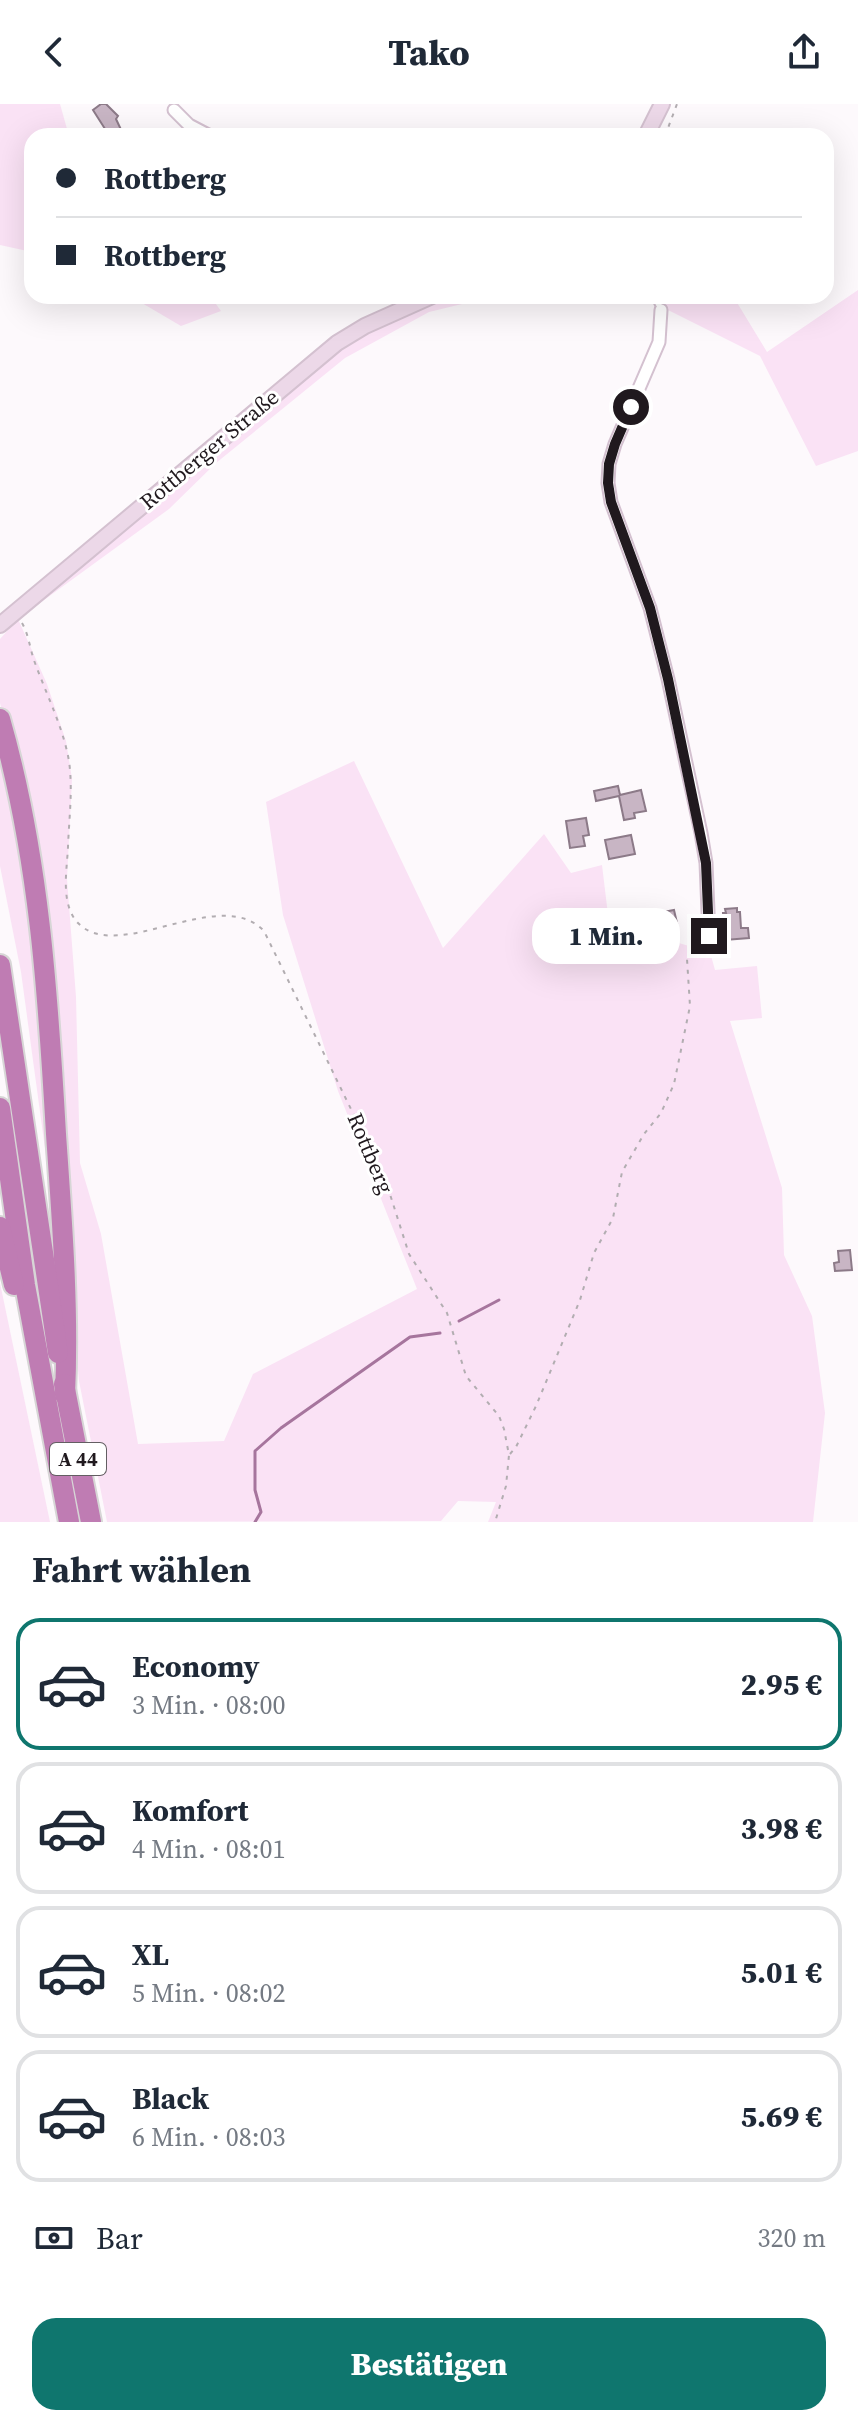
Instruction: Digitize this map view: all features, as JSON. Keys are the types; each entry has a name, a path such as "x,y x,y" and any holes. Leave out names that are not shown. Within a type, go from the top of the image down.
{"highway":[{"path":"0,719 31,852 48,991 68,1330 65,1395"},
{"name":"A 44","path":"0,965 65,1395 91,1522"},
{"name":"A 44","path":"0,1108 45,1402 69,1522"},
{"path":"0,1227 25,1344 45,1402"}],"main road":[{"path":"650,128 662,104"},
{"name":"Rottberger Straße","path":"6,620 337,343 365,326 414,304"}],"street":[{"path":"174,110 195,128"},
{"path":"661,310 659,342 615,444 608,483 611,502 650,608 668,679 706,863 709,936"}],"lane":[{"path":"658,304 661,310"}],"path":[{"path":"668,128 677,104"},
{"name":"Rottberg","path":"6,620 25,628 29,647 61,728 69,761 68,905 81,926 111,936 216,917 250,922 264,931 388,1188 409,1254 447,1313 466,1376 499,1416 509,1455 506,1486 495,1522"},
{"path":"509,1455 523,1435 536,1406 580,1300 594,1253 613,1218 622,1172 644,1134 661,1113 674,1084 690,1006 687,959 709,936"}],"shaded area":[{"path":"0,104 60,104 67,128 24,128 24,250 0,245"},
{"path":"858,290 858,451 816,466 760,356 666,309 663,304 738,304 767,352"},
{"path":"144,304 216,304 221,311 181,326"},
{"path":"430,304 462,304 429,312 345,358 216,463 169,509 18,619 342,347 378,325"},
{"path":"18,619 47,684 66,741 72,779 67,879 76,997 80,1163 101,1234 138,1444 224,1441 253,1374 417,1289 338,1091 283,915 266,802 354,761 443,948 544,834 571,873 602,865 609,923 710,952 715,970 757,966 762,1018 730,1021 782,1188 784,1255 812,1316 825,1413 813,1522 488,1522 496,1502 458,1501 441,1521 107,1522 79,1381 29,815 0,703 0,639"},
{"path":"0,753 26,867 42,1012 46,1156 21,972 0,866"},
{"path":"0,1283 50,1522 0,1522"}],"building":[{"path":"106,104 118,116 116,119 120,128 104,128 93,110"},
{"path":"618,786 620,795 641,790 646,811 634,813 635,818 624,820 619,796 596,801 594,791"},
{"path":"586,818 589,835 583,836 585,846 570,848 566,821"},
{"path":"631,835 635,854 609,859 605,840"},
{"path":"737,908 741,928 748,928 749,938 725,940 723,913 726,913 725,909"},
{"path":"674,910 677,923 650,927 648,915"},
{"path":"850,1250 852,1270 835,1271 834,1263 839,1262 838,1251"}],"waterway":[{"path":"459,1321 499,1300"},
{"path":"255,1522 261,1512 255,1490 255,1451 281,1428 410,1337 440,1333"}],"route":[{"path":"631,407 615,444 608,483 611,502 659,638 701,833 706,863 709,936"}]}
